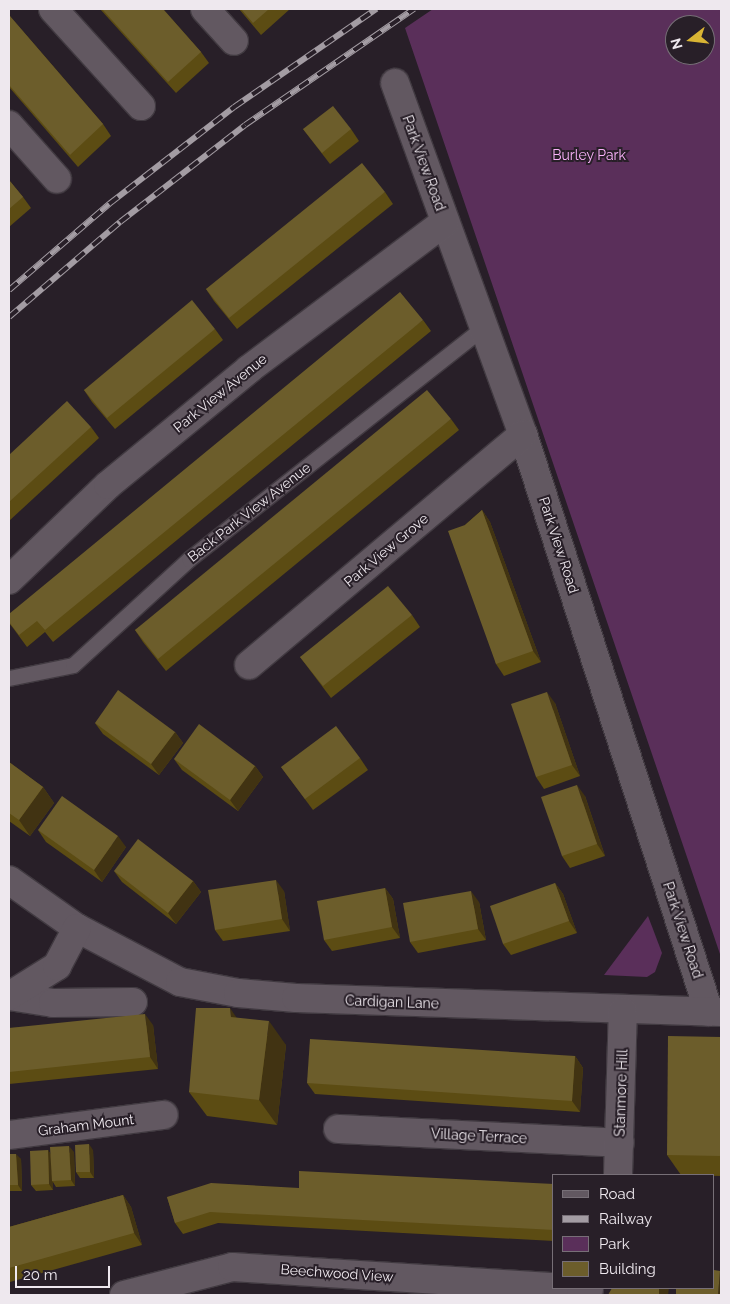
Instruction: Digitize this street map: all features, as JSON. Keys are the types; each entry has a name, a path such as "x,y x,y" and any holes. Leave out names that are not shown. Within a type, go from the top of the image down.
{"street":[{"path":"54,9 140,106"},
{"path":"205,9 234,41"},
{"name":"Park View Road","path":"395,83 523,434 715,1012"},
{"path":"9,125 57,179"},
{"name":"Park View Avenue","path":"9,580 130,467 249,369 445,222"},
{"name":"Park View Grove","path":"249,665 523,434"},
{"name":"Cardigan Lane","path":"9,880 77,928 180,982 238,993 623,1010 715,1012"},
{"path":"9,996 57,966 77,928"},
{"path":"9,996 53,1003 133,1002"},
{"name":"Stanmore Hill","path":"618,1174 623,1010"},
{"name":"Graham Mount","path":"9,1135 164,1114"},
{"name":"Village Terrace","path":"338,1129 620,1143"},
{"name":"Beechwood View","path":"124,1295 232,1267 552,1287"}],"lane":[{"name":"Back Park View Avenue","path":"9,678 73,665 189,559 484,327"}],"green space":[{"name":"Burley Park","path":"433,9 721,9 721,957 405,28"},
{"path":"648,916 662,953 655,972 647,977 604,975"}],"building":[{"path":"102,9 163,9 201,52 168,82"},
{"path":"241,9 269,9 253,23"},
{"path":"9,15 103,124 70,155 9,85"},
{"path":"333,106 351,129 322,153 303,129"},
{"path":"362,163 385,192 229,318 206,289"},
{"path":"9,180 23,197 9,209"},
{"path":"400,292 423,320 45,630 37,621 19,635 9,622 9,614"},
{"path":"192,300 215,329 107,418 84,390"},
{"path":"427,390 451,419 158,659 135,630"},
{"path":"67,401 91,427 9,502 9,455"},
{"path":"482,510 533,651 496,664 448,531 465,525"},
{"path":"388,586 412,615 323,686 300,657"},
{"path":"118,690 175,732 151,764 95,723"},
{"path":"547,692 572,765 536,777 511,704"},
{"path":"199,724 255,766 230,800 174,759"},
{"path":"336,726 360,758 305,799 281,767"},
{"path":"9,762 43,787 19,820 9,813"},
{"path":"577,785 597,844 562,856 541,797"},
{"path":"62,796 118,836 94,870 38,830"},
{"path":"138,839 193,881 168,913 114,871"},
{"path":"276,880 282,919 215,930 208,890"},
{"path":"555,883 569,921 503,944 490,906"},
{"path":"385,888 392,927 324,940 317,901"},
{"path":"471,891 478,929 410,942 403,903"},
{"path":"196,1008 230,1008 231,1017 269,1021 259,1100 189,1092"},
{"path":"145,1014 150,1057 9,1072 9,1028"},
{"path":"668,1036 721,1037 721,1156 667,1155"},
{"path":"310,1039 575,1056 572,1101 307,1083"},
{"path":"89,1144 90,1172 76,1172 75,1145"},
{"path":"69,1146 71,1180 52,1181 50,1147"},
{"path":"48,1150 49,1184 31,1185 30,1151"},
{"path":"9,1154 16,1154 18,1185 9,1185"},
{"path":"299,1171 552,1184 552,1230 210,1212 175,1223 167,1197 211,1183 299,1188"},
{"path":"123,1195 134,1233 9,1268 9,1227"},
{"path":"715,1270 720,1271 718,1295 676,1295 676,1289 715,1289"},
{"path":"611,1289 659,1289 659,1295 608,1295"}],"railway":[{"path":"9,290 109,204 234,107 376,9"},
{"path":"9,317 120,222 245,125 414,9"}]}
